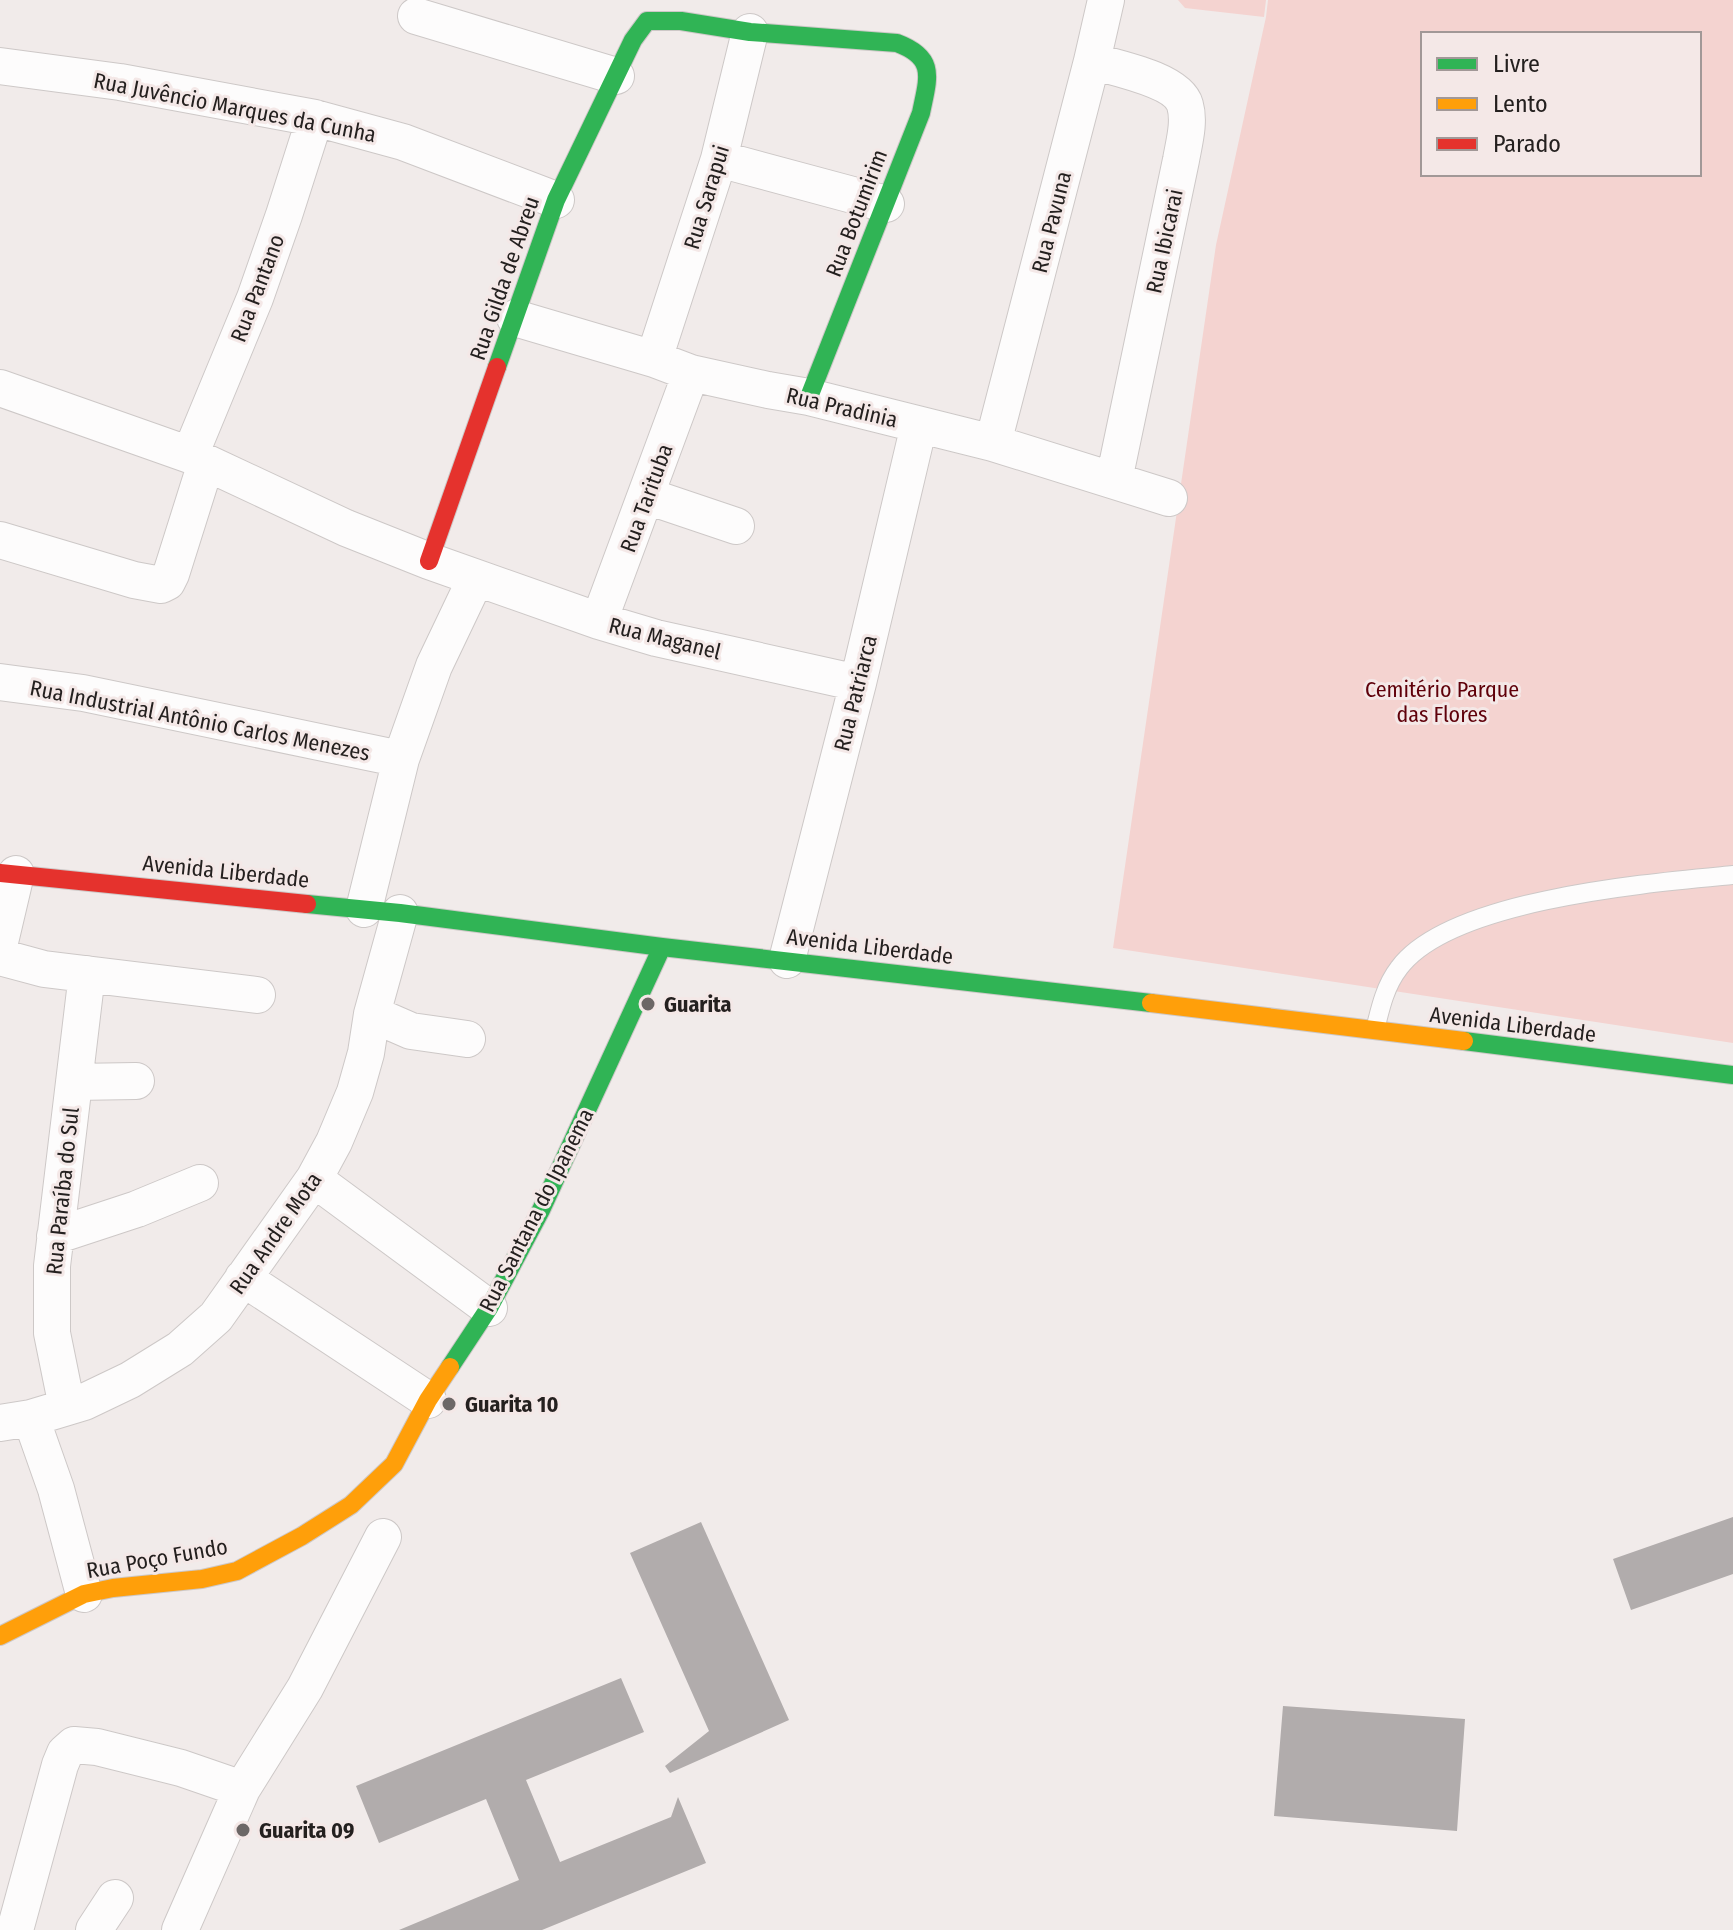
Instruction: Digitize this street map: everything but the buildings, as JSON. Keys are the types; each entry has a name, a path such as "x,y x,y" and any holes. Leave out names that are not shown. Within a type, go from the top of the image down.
{"street":[{"name":"Rua Pavuna","path":"993,443 1106,0"},
{"path":"416,16 616,76"},
{"name":"Rua Gilda de Abreu","path":"429,561 556,200 633,40 647,21 681,21 750,32"},
{"name":"Rua Botumirim","path":"750,32 897,43 913,47 925,62 927,80 921,113 809,397"},
{"name":"Rua Sarapui","path":"654,359 719,159 750,32"},
{"name":"Rua Ibicarai","path":"1092,61 1167,84 1179,92 1186,105 1187,126 1181,160 1114,480"},
{"name":"Rua Juvêncio Marques da Cunha","path":"0,66 120,82 315,118 403,142 556,200"},
{"name":"Rua Pantano","path":"0,540 152,585 167,582 198,459 315,118"},
{"path":"719,159 886,204"},
{"name":"Rua Pradinia","path":"515,318 691,373 809,397 993,443 1169,498"},
{"name":"Rua Tarituba","path":"599,621 691,373"},
{"name":"Rua Maganel","path":"0,388 198,459 346,528 429,561 599,621 656,638 858,683"},
{"name":"Rua Patriarca","path":"787,960 858,683 919,425"},
{"path":"647,496 736,526"},
{"path":"364,909 401,759 434,666 476,578"},
{"name":"Rua Industrial Antônio Carlos Menezes","path":"0,682 83,693 401,759"},
{"path":"0,942 8,874"},
{"name":"Avenida Liberdade","path":"8,874 400,913 1733,1075"},
{"name":"Rua Andre Mota","path":"16,1420 84,1402 130,1380 180,1349 216,1317 314,1179 334,1142 355,1092 366,1053 372,1014 400,913"},
{"name":"Rua Santana do Ipanema","path":"394,1464 428,1400 489,1308 541,1210 662,947"},
{"path":"0,957 44,969 257,995"},
{"name":"Rua Paraíba do Sul","path":"67,1407 52,1333 52,1266 87,974"},
{"path":"372,1014 411,1031 467,1039"},
{"path":"74,1082 136,1081"},
{"path":"314,1179 489,1308"},
{"path":"55,1236 137,1209 200,1183"},
{"path":"243,1278 428,1400"},
{"path":"16,1420 56,1489 84,1594"},
{"name":"Rua Poço Fundo","path":"0,1636 84,1594 202,1579 237,1571 351,1505 394,1464"},
{"path":"180,1930 242,1789 305,1688 383,1537"},
{"path":"15,1930 60,1765 65,1753 74,1745 97,1747 181,1768 242,1789"},
{"path":"94,1930 115,1898"}],"lane":[{"path":"1375,1030 1383,999 1399,968 1426,942 1462,924 1528,905 1626,885 1733,875"}],"green space":[{"path":"1178,0 1266,0 1264,17 1185,8"},
{"name":"Cemitério Parque das Flores","path":"1268,0 1733,0 1733,1043 1113,948 1216,245"}],"traffic: fast":[{"path":"497,367 556,200 633,40 647,21 681,21 750,32 897,43 919,55 927,70 921,113 809,397"},
{"path":"307,904 1151,1003"},
{"path":"450,1367 489,1308 541,1210 662,947"},
{"path":"1464,1041 1733,1075"}],"traffic: slow":[{"path":"1151,1003 1464,1041"},
{"path":"0,1636 84,1594 202,1579 237,1571 302,1536 351,1505 394,1464 428,1400 450,1367"}],"traffic: jam":[{"path":"429,561 497,367"},
{"path":"0,873 307,904"}],"place":[{"name":"Guarita","path":"648,1004"},
{"name":"Guarita 10","path":"449,1404"},
{"name":"Guarita 09","path":"243,1830"}]}
